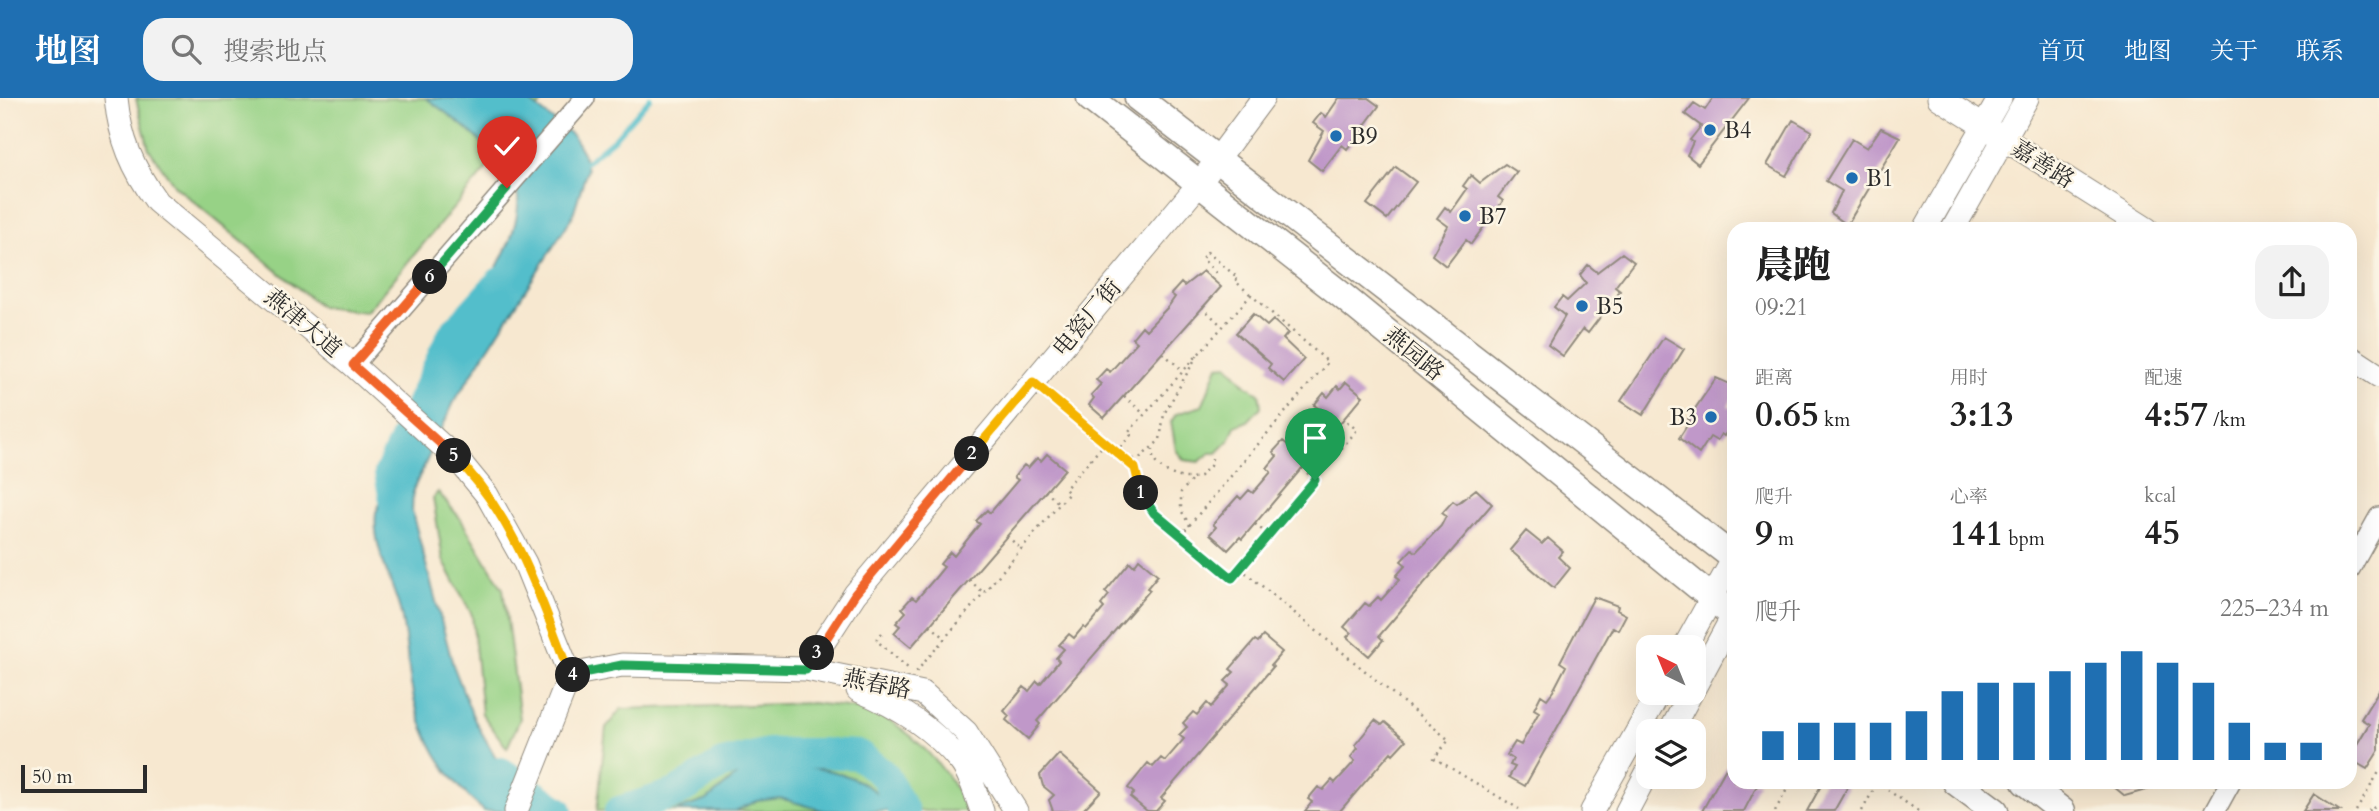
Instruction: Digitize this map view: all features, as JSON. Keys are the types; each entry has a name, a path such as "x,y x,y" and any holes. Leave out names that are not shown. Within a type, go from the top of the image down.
{"main road":[{"name":"燕园路","path":"1090,98 1334,289 1727,610"},
{"name":"燕园路","path":"1138,98 1727,553"},
{"path":"1965,789 1995,811"},
{"path":"2034,789 2062,811"}],"street":[{"name":"燕津大道","path":"116,98 119,131 136,172 158,202 353,365 460,462 493,506 525,563 570,676"},
{"path":"353,365 585,98"},
{"name":"电瓷厂街","path":"806,670 855,594 1199,184 1264,98"},
{"name":"嘉善路","path":"1939,98 2136,222"},
{"path":"1956,222 1995,133 2000,98"},
{"path":"1930,222 1995,133 2027,98"},
{"path":"2357,362 2379,376"},
{"path":"2357,556 2379,517"},
{"path":"1691,635 1727,571"},
{"path":"1706,666 1727,628"},
{"name":"燕春路","path":"570,676 622,665 806,670 923,693 966,732 1016,811"},
{"name":"燕春路","path":"806,670 886,702 921,723 962,762 982,811"},
{"path":"516,811 570,676"},
{"path":"1592,811 1652,705"},
{"path":"1627,811 1639,789"},
{"path":"2215,811 2227,789"}],"path":[{"path":"1180,536 1328,362 1235,281 1238,278 1207,252 1202,258 1216,273"},
{"path":"1116,452 1144,414 1221,325 1223,327 1251,295"},
{"path":"1202,307 1221,325"},
{"path":"1126,461 1142,457 1160,440 1164,414 1200,349"},
{"path":"1163,353 1182,370"},
{"path":"1033,382 1135,468 1142,496 1154,513 1232,578 1357,430 1344,419"},
{"path":"1124,396 1144,414"},
{"path":"882,633 876,640 915,674 1060,504 1069,493 1065,489 1105,443"},
{"path":"1153,449 1153,460 1168,474 1194,479"},
{"path":"1190,526 1181,510 1181,492 1210,466 1213,455"},
{"path":"1302,468 1315,480"},
{"path":"1045,491 1060,504"},
{"path":"1255,524 1268,535"},
{"path":"1007,536 1021,549"},
{"path":"1240,568 1448,740 1434,758 1519,809"},
{"path":"969,580 984,593"},
{"path":"930,625 945,638"},
{"path":"2356,811 2379,772"},
{"path":"1775,811 1787,789"},
{"path":"1862,811 1874,789"},
{"path":"1886,789 1918,811"},
{"path":"2369,811 2372,806 2377,811"}],"green space":[{"path":"546,98 366,312 321,307 175,186 149,149 136,99"},
{"path":"1228,365 1247,386 1259,393 1261,407 1248,421 1235,426 1229,441 1217,453 1210,453 1199,462 1184,460 1176,450 1171,422 1176,414 1202,406 1218,366"},
{"path":"438,492 460,518 503,589 520,719 507,748 482,714 472,615 443,560 433,498"},
{"path":"813,703 865,710 901,728 941,767 960,796 966,811 597,811 606,728 621,709"}],"water":[{"path":"426,98 525,98 573,136 583,153 587,170 572,217 454,402 413,490 412,512 453,665 474,719 500,765 517,783 560,811 484,811 446,770 420,720 411,684 400,610 377,537 376,512 510,241 518,209 514,184 495,155 467,129"},
{"path":"775,762 828,770 855,779 899,811 825,811 780,798 757,801 735,811 674,811 707,800 748,766"}],"building":[{"name":"B9","path":"1339,98 1368,98 1379,106 1347,149 1342,145 1322,171 1308,160 1324,131 1313,123 1321,113 1326,117"},
{"name":"B4","path":"1713,98 1749,98 1698,164 1687,155 1693,142 1690,140 1701,126 1685,114 1694,103 1705,110"},
{"path":"1793,120 1812,131 1786,176 1767,165"},
{"name":"B1","path":"1881,128 1900,137 1849,222 1843,222 1831,213 1842,191 1826,181 1852,139 1867,148"},
{"name":"B7","path":"1505,164 1517,172 1498,197 1503,201 1471,244 1466,240 1446,266 1432,255 1448,226 1437,218 1445,207 1451,212 1467,189 1463,186 1471,175 1480,183"},
{"path":"1396,167 1416,182 1387,219 1367,204"},
{"name":"B5","path":"1622,253 1634,262 1615,287 1620,291 1588,333 1583,329 1563,356 1548,345 1565,316 1554,307 1562,297 1567,301 1586,283 1580,275 1588,265 1597,272"},
{"path":"1203,271 1221,287 1104,418 1089,405 1094,398 1091,395 1101,384 1096,380 1106,369 1110,372 1137,342 1132,338 1142,326 1146,330 1168,307 1175,297 1171,294 1181,283 1184,286"},
{"path":"1253,314 1267,326 1273,320 1288,333 1283,339 1304,359 1284,382 1268,368 1271,364 1236,333"},
{"path":"1664,337 1684,349 1643,415 1621,401"},
{"name":"B3","path":"1716,378 1727,383 1727,431 1724,436 1721,434 1717,441 1710,437 1699,454 1679,438 1690,421 1688,419"},
{"path":"1346,382 1363,396 1242,539 1240,537 1228,550 1210,534 1216,527 1213,524 1238,496 1241,499 1249,490 1253,493 1271,472 1267,468 1277,456 1273,452 1283,441 1288,445 1318,408 1314,405 1324,393 1328,397 1337,386 1340,389"},
{"path":"1047,454 1065,469 911,647 894,633 900,626 896,623 906,612 902,608 912,597 916,600 935,578 944,567 940,564 950,552 954,556 980,524 976,521 987,510 990,513 1018,480 1014,477 1024,465 1028,468 1037,458 1041,461"},
{"path":"1476,489 1492,504 1379,636 1383,640 1369,656 1347,637 1351,633 1344,627 1365,603 1369,606 1378,597 1381,600 1400,579 1396,576 1406,565 1401,561 1412,549 1416,552 1441,526 1446,516 1442,513 1453,501 1457,504"},
{"path":"1526,531 1542,544 1548,538 1563,551 1558,557 1570,568 1554,588 1510,550"},
{"path":"1139,559 1158,575 1147,588 1150,590 1037,721 1040,724 1028,739 1006,720 1009,716 1004,711 1024,687 1029,691 1037,681 1040,684 1059,661 1056,658 1064,649 1059,645 1069,634 1074,638 1083,627 1086,629 1104,608 1101,605 1109,595 1105,592 1130,562 1134,566"},
{"path":"1594,597 1618,606 1617,610 1626,615 1618,630 1613,627 1525,786 1509,777 1515,767 1510,765 1513,759 1507,755 1515,742 1521,745 1539,712 1534,709 1541,695 1547,699 1553,691 1566,666 1560,662"},
{"path":"1263,636 1282,652 1271,665 1273,667 1161,798 1165,801 1156,811 1147,811 1130,797 1134,793 1128,788 1148,763 1153,767 1161,758 1165,761 1184,739 1179,735 1187,727 1183,723 1193,712 1197,715 1207,703 1211,707 1230,685 1225,681 1234,672 1230,669 1255,640 1258,642"},
{"path":"2379,690 2379,750 2367,769 2357,763 2357,744 2369,724 2361,719"},
{"path":"1375,720 1382,725 1385,722 1406,740 1393,754 1391,752 1340,811 1305,811 1312,802 1308,799 1318,787 1323,790 1332,780 1335,783 1355,761 1351,757 1358,748 1355,745"},
{"path":"1059,754 1101,791 1082,811 1053,811 1049,800 1054,795 1043,786 1040,775"},
{"path":"1727,766 1727,789 1755,789 1744,811 1702,811"},
{"path":"1819,789 1846,789 1834,811 1807,811"},
{"path":"2116,789 2150,789 2125,796"},
{"path":"2314,794 2340,811 2303,811"}],"waterway":[{"path":"580,167 615,138 650,98"},
{"path":"398,521 389,473 452,335 500,282"},
{"path":"619,811 676,793 722,764 768,753 859,755 885,776 904,811"},
{"path":"501,772 558,811"}],"place":[{"name":"B4","path":"1710,130"},
{"name":"B9","path":"1336,136"},
{"name":"B1","path":"1852,178"},
{"name":"B7","path":"1465,216"},
{"name":"B5","path":"1582,306"},
{"name":"B3","path":"1711,417"}],"route":[{"path":"507,188 353,365 436,438 487,495 525,563 570,676 622,665 806,670 855,594 1033,382 1135,468 1142,496 1154,513 1232,578 1315,480"}]}
